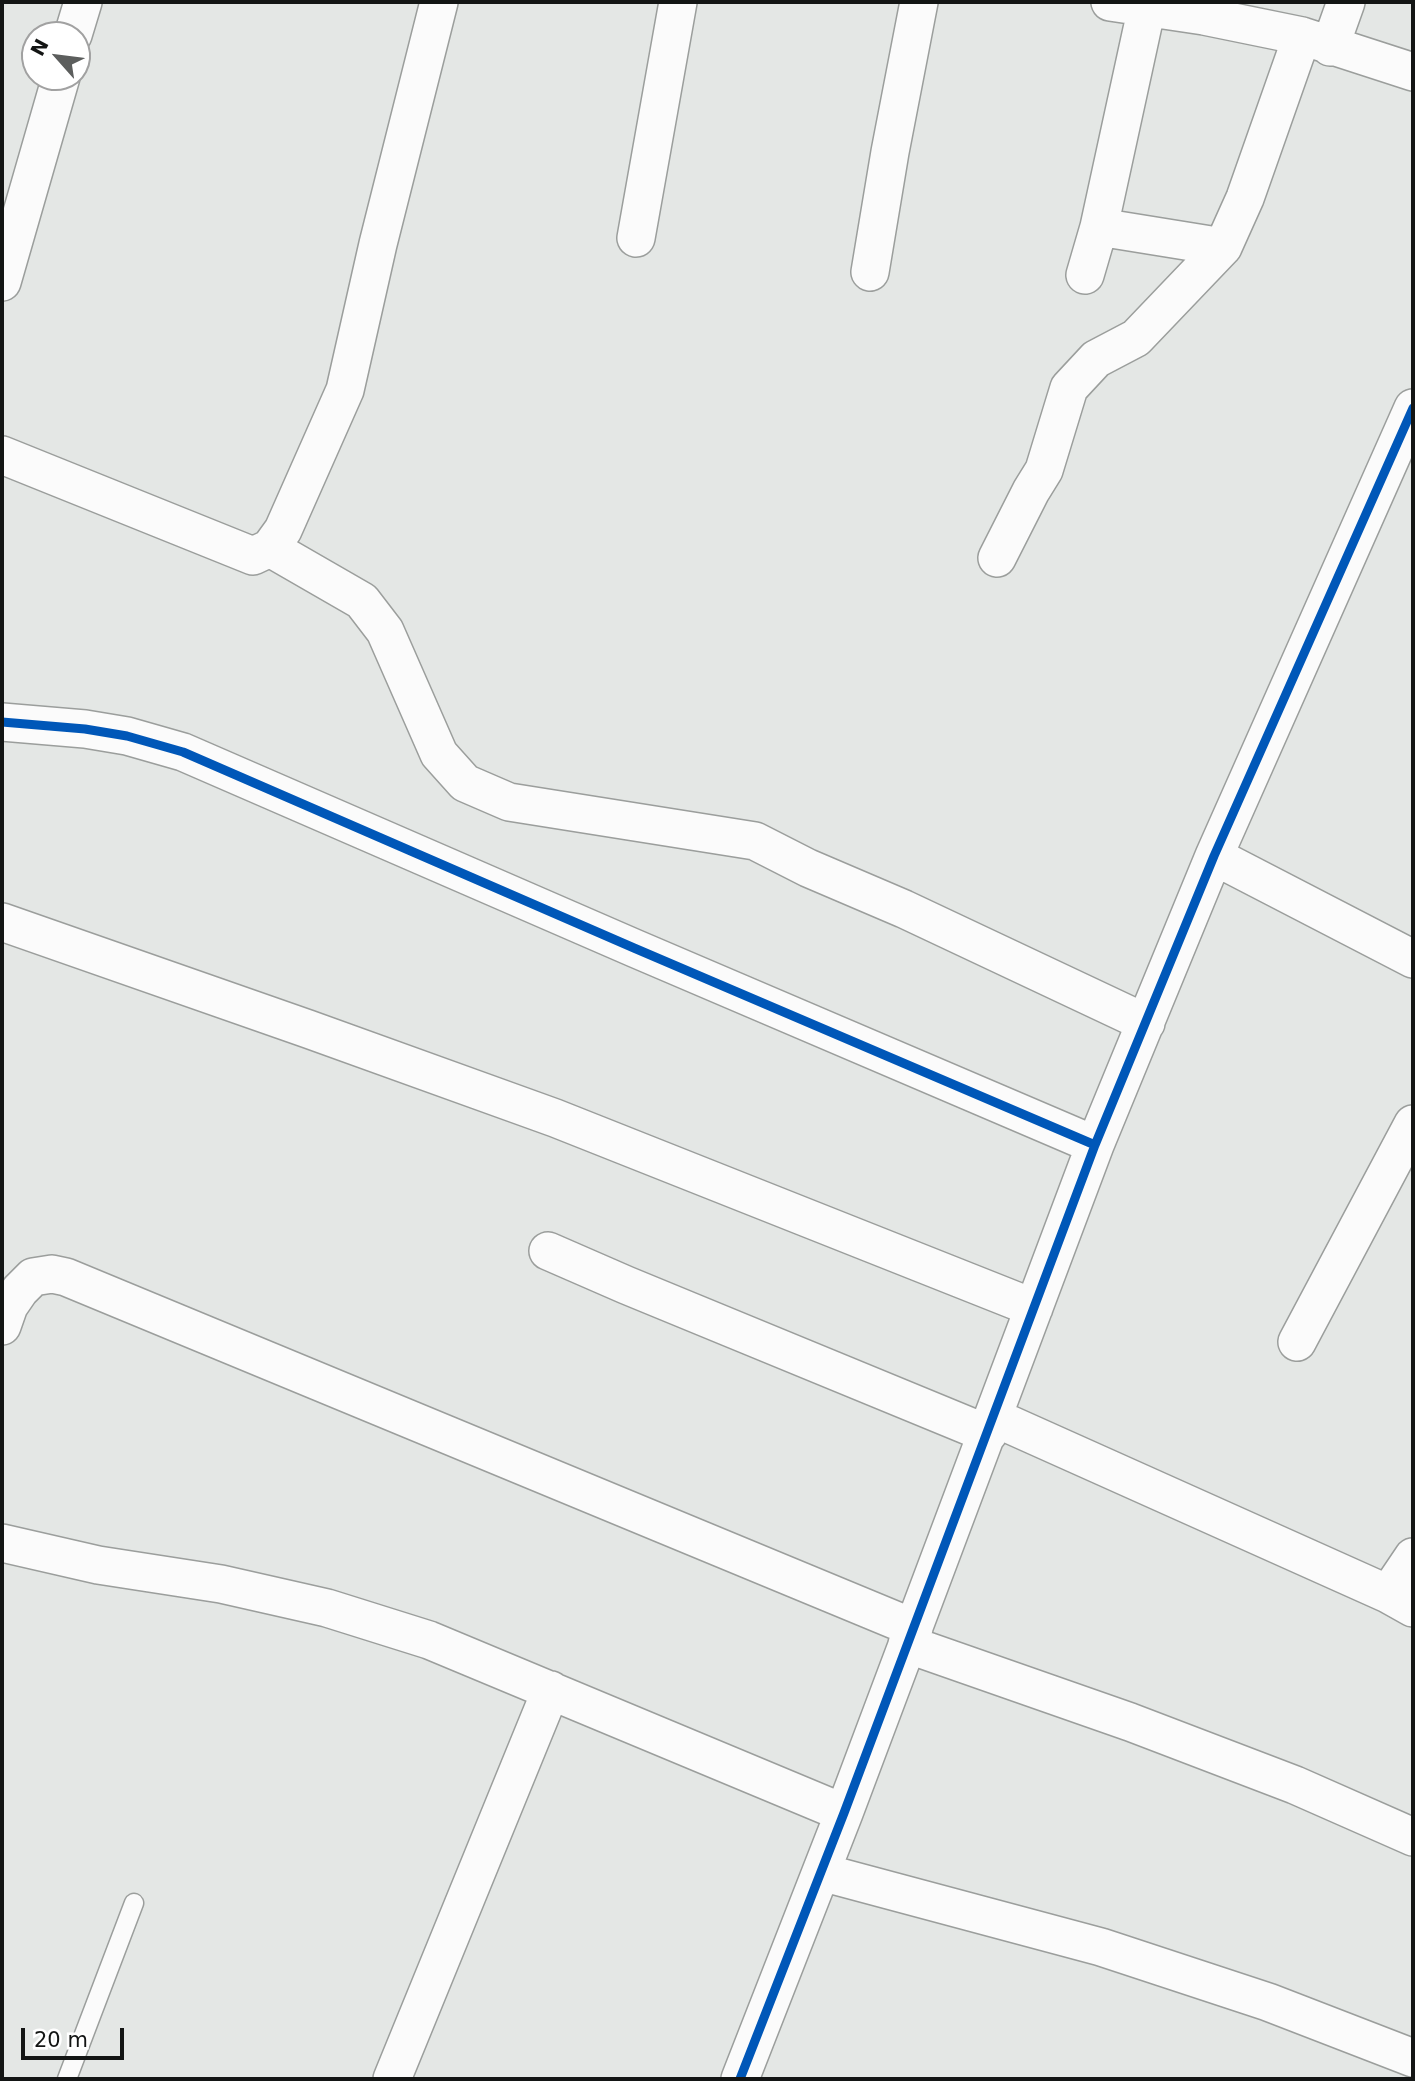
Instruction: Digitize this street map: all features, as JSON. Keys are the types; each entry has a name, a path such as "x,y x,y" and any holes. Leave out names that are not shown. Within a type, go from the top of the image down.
{"street":[{"path":"77,21 83,2"},
{"path":"2,456 253,556 270,548 283,530 345,390 378,244 439,2"},
{"path":"636,238 678,2"},
{"path":"870,272 919,2"},
{"path":"1110,2 1147,5 1204,16 1316,42 1413,72"},
{"path":"997,558 1044,470 1069,388 1096,359 1136,338 1223,247 1316,42 1346,2"},
{"path":"1085,275 1099,227 1147,5"},
{"path":"2,282 57,91"},
{"path":"1099,227 1223,247"},
{"path":"740,2079 844,1813 1095,1145 1214,856 1413,408"},
{"path":"270,548 362,601 385,631 439,754 464,783 509,802 755,841 808,868 904,909 1146,1023"},
{"path":"2,722 106,733 183,752 1095,1145"},
{"path":"1214,856 1413,959"},
{"path":"2,922 555,1118 1034,1308"},
{"path":"1297,1342 1413,1124"},
{"path":"548,1251 626,1285 990,1425 1401,1601 1413,1557"},
{"path":"2,1326 15,1298 33,1277 52,1274 66,1277 911,1636 1295,1784 1413,1837"},
{"path":"2,1543 98,1565 221,1584 327,1608 429,1640 844,1813"},
{"path":"392,2079 551,1690"},
{"path":"821,1872 1101,1947 1268,2002 1413,2058"}],"lane":[{"path":"67,2079 134,1903"}],"cycle path":[{"path":"740,2079 844,1813 1095,1145 1214,856 1413,408"},
{"path":"2,722 85,729 127,736 183,752 1095,1145"}]}
